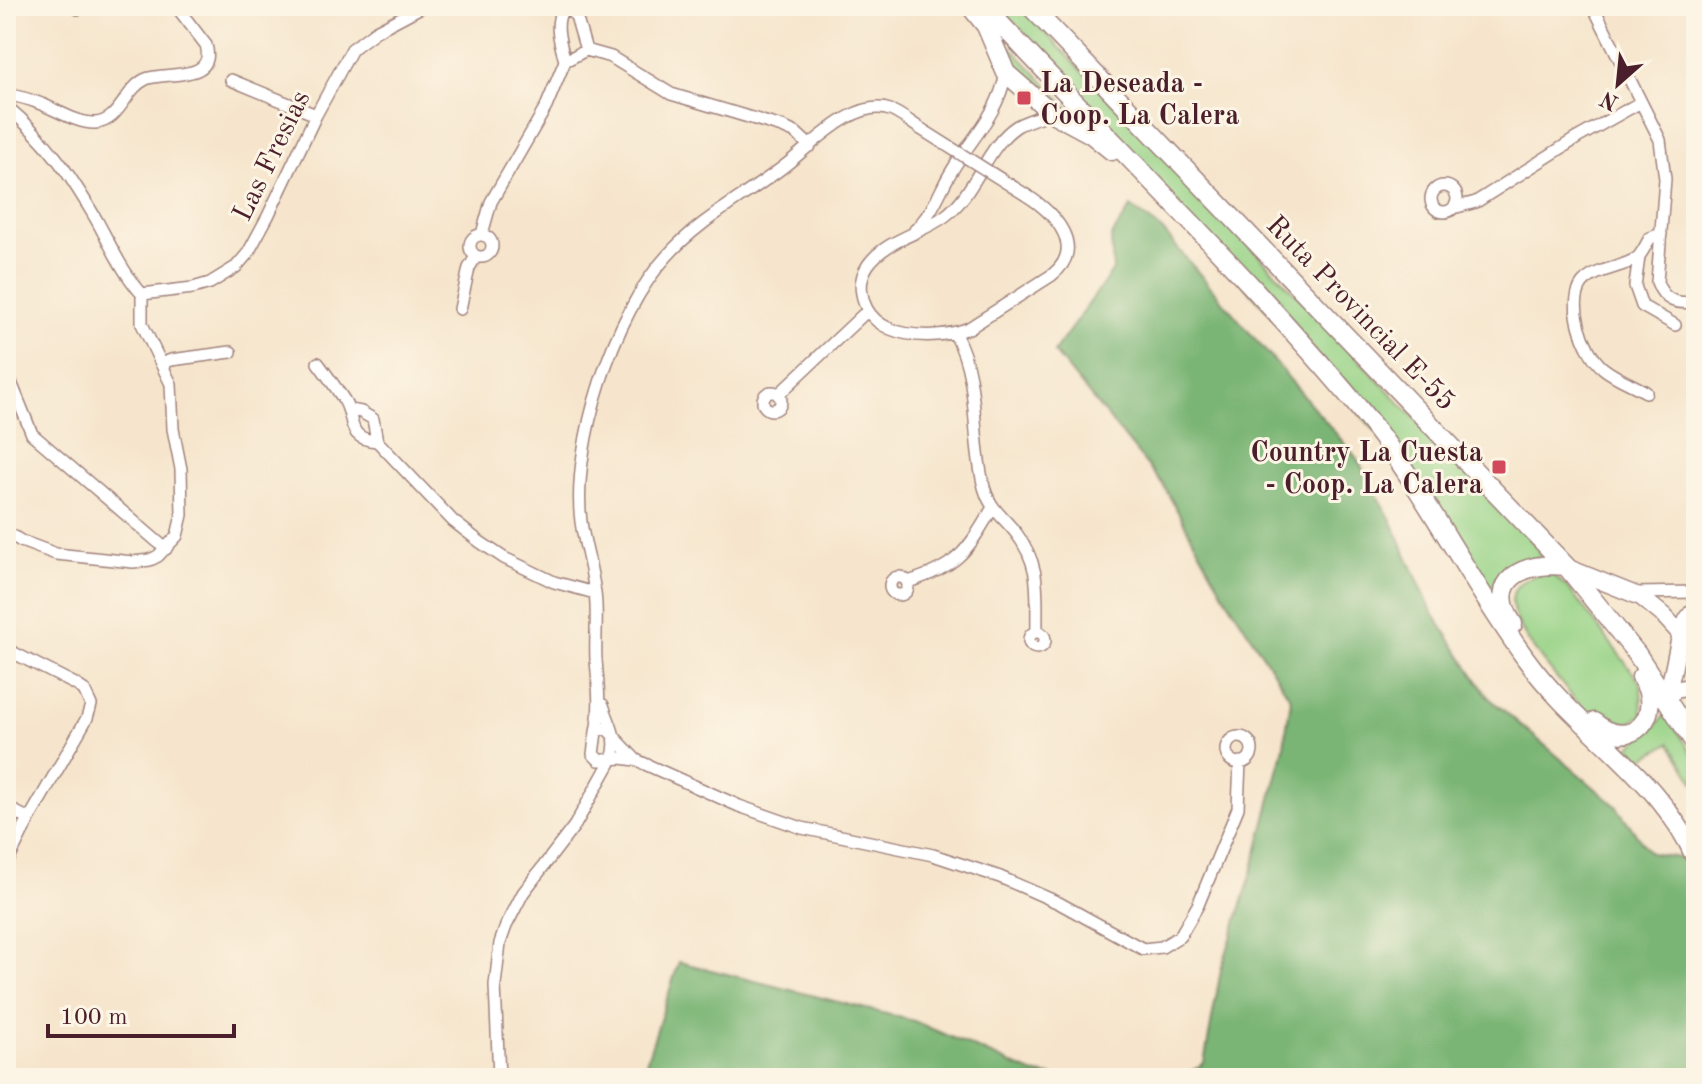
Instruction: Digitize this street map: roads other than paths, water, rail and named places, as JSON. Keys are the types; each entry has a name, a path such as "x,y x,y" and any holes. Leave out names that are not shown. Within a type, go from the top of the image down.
{"main road":[{"path":"970,6 986,26 1006,73 1052,113 1101,141 1204,248 1253,288"},
{"path":"984,6 1253,288 1351,398 1401,463 1526,659 1570,711 1654,791 1681,827 1696,859"},
{"name":"Ruta Provincial E-55","path":"1030,6 1566,566 1637,654 1696,745"},
{"path":"1526,659 1522,638 1503,605 1505,587 1515,575 1528,568 1543,564 1566,566"},
{"path":"1637,654 1638,673 1651,696 1650,708 1642,724"},
{"path":"1570,711 1588,716 1605,731 1617,735 1630,732 1668,701"}],"street":[{"path":"6,94 37,102 88,122 104,121 112,116 139,83 156,76 192,74 205,61 208,52 206,45 176,6"},
{"name":"Las Fresias","path":"142,294 210,283 243,260 352,49 376,31 423,6"},
{"path":"1593,6 1658,132 1665,165 1657,282 1660,290 1676,303 1696,302"},
{"path":"460,309 469,268 476,256 485,256 492,248 489,237 482,234 491,202 546,107 565,61 559,27 563,9 576,16 586,50"},
{"path":"565,61 586,50 611,57 671,94 782,127 796,133 810,146"},
{"path":"906,238 933,210 945,183 998,103 1006,73"},
{"path":"231,80 316,115"},
{"path":"1455,202 1476,202 1641,102"},
{"path":"6,106 47,143 142,294 142,324 171,384 173,429 181,469 182,515 177,536 166,549 158,556 141,562 56,554 6,532"},
{"path":"587,800 594,772 593,754 600,708 595,593 581,520 582,465 600,387 625,322 651,275 705,221 848,116 871,107 893,111 921,129 1026,195 1046,208 1061,226 1066,247 1063,262 1052,275 955,334 902,333 889,329 867,311 861,288 866,267 889,247 938,221 963,199 1008,133 1052,113"},
{"path":"945,183 945,192 950,198 963,199"},
{"path":"1661,234 1650,238 1639,257 1635,286 1642,306 1675,325"},
{"path":"1639,257 1589,278 1579,288 1575,308 1595,361 1646,392"},
{"path":"778,395 867,311"},
{"path":"955,334 969,367 977,454 983,483 992,509 1017,535 1036,573 1037,632"},
{"path":"162,364 231,352"},
{"path":"318,363 350,410 350,425 356,433 377,441"},
{"path":"6,370 32,434 166,549"},
{"path":"350,410 373,419 377,441 453,521 480,542 504,558 554,582 595,593"},
{"path":"908,582 939,571 957,559 973,543 992,509"},
{"path":"1566,566 1631,592 1650,603 1696,651"},
{"path":"1631,592 1695,598 1681,634 1668,701"},
{"path":"6,649 75,684 90,699 87,718 6,865"},
{"path":"1668,701 1676,690 1696,685"},
{"path":"499,1078 495,985 500,943 513,910 575,825 612,759 616,743 614,733 598,689"},
{"path":"596,732 603,728 614,733 636,760"},
{"path":"593,754 602,761 636,760 700,790 772,818 831,835 933,855 1000,877 1059,903 1143,949 1162,947 1180,936 1198,905 1238,808 1240,762"},
{"path":"6,807 29,819"}],"place":[{"name":"La Deseada - Coop. La Calera","path":"1024,98"},
{"name":"Country La Cuesta - Coop. La Calera","path":"1499,467"}]}
